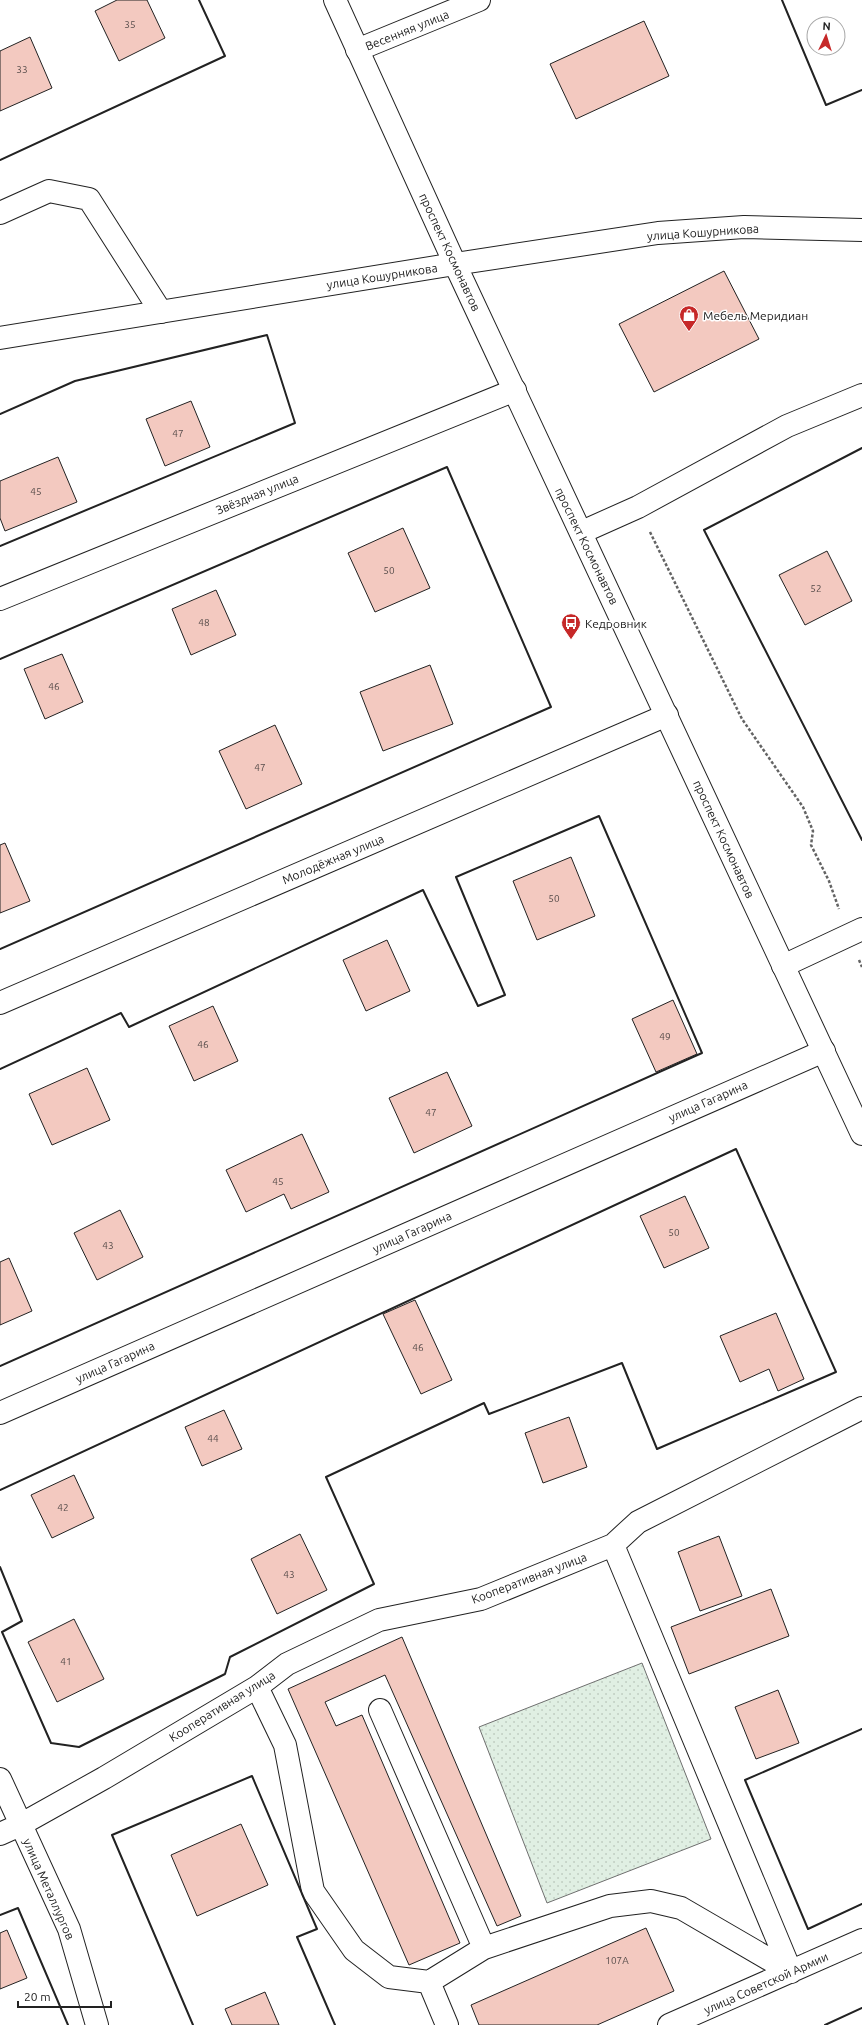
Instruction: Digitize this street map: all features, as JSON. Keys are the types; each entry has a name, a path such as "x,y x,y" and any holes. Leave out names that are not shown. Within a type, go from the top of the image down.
{"street":[{"name":"проспект Космонавтов","path":"335,0 455,264 582,532 862,1134"},
{"name":"Весенняя улица","path":"357,50 479,0"},
{"path":"0,213 49,191 90,199 161,312"},
{"name":"улица Кошурникова","path":"0,338 455,264 658,233 744,227 862,230"},
{"name":"Звёздная улица","path":"0,599 515,390"},
{"path":"582,532 638,507 787,426 862,394"},
{"name":"Молодёжная улица","path":"0,1003 667,715"},
{"path":"783,966 856,932"},
{"name":"улица Гагарина","path":"0,1413 824,1050"},
{"name":"Кооперативная улица","path":"0,1834 20,1825 104,1778 256,1687 287,1664 379,1620 481,1599 613,1545 638,1522 862,1408"},
{"path":"613,1545 791,1972"},
{"path":"256,1687 285,1745 313,1891 354,1950 389,1977 429,1982 484,1948 610,1906 651,1901 681,1908 791,1972"},
{"path":"380,1710 484,1948"},
{"name":"улица Металлургов","path":"0,1779 69,1929 97,2025"},
{"name":"улица Советской Армии","path":"669,2025 862,1940"},
{"path":"429,1982 447,2025"}],"path":[{"path":"638,507 742,719 803,806 813,831 811,845 856,932 862,967"}],"green space":[{"path":"642,1663 711,1839 547,1903 479,1727"}],"building":[{"path":"117,0 147,0 165,38 119,61 95,11"},
{"path":"644,21 669,76 576,119 550,64"},
{"path":"30,37 52,88 0,111 0,51"},
{"name":"Мебель Меридиан","path":"724,271 759,339 654,392 619,324"},
{"path":"191,401 210,447 165,466 146,419"},
{"path":"58,457 77,502 5,531 0,518 0,481"},
{"path":"403,528 430,588 375,612 348,553"},
{"path":"827,551 852,601 805,625 779,575"},
{"path":"216,590 236,635 191,655 172,609"},
{"path":"62,654 83,702 45,719 24,669"},
{"path":"430,665 453,724 383,751 360,692"},
{"path":"275,725 302,784 246,809 219,751"},
{"path":"5,843 30,901 0,913 0,845"},
{"path":"571,857 595,916 537,940 513,881"},
{"path":"387,940 410,991 366,1011 343,960"},
{"path":"673,1000 697,1054 656,1072 632,1019"},
{"path":"213,1006 238,1061 194,1081 169,1026"},
{"path":"87,1068 110,1120 52,1145 29,1094"},
{"path":"447,1072 472,1126 414,1153 389,1098"},
{"path":"302,1134 329,1192 291,1209 284,1194 246,1212 226,1170"},
{"path":"685,1196 709,1248 664,1268 640,1216"},
{"path":"120,1210 143,1257 97,1280 74,1233"},
{"path":"9,1258 32,1311 0,1325 0,1262"},
{"path":"415,1300 452,1380 421,1394 383,1314"},
{"path":"776,1313 804,1379 778,1391 769,1369 740,1382 720,1336"},
{"path":"224,1410 242,1449 202,1466 185,1427"},
{"path":"569,1417 587,1467 543,1483 525,1433"},
{"path":"74,1475 94,1518 52,1538 31,1495"},
{"path":"300,1534 327,1590 277,1614 251,1559"},
{"path":"719,1536 742,1596 700,1611 678,1552"},
{"path":"771,1589 789,1636 689,1674 671,1627"},
{"path":"74,1619 104,1679 57,1702 28,1642"},
{"path":"402,1637 521,1916 497,1926 385,1675 325,1702 336,1726 362,1715 460,1943 409,1965 288,1689"},
{"path":"778,1690 799,1743 756,1759 735,1707"},
{"path":"241,1824 268,1885 197,1916 171,1855"},
{"path":"646,1928 674,1991 597,2025 479,2025 471,2005"},
{"path":"7,1930 27,1978 0,1989 0,1933"},
{"path":"265,1992 279,2025 232,2025 225,2009"}],"wall":[{"path":"0,160 225,56 199,0"},
{"path":"782,0 826,105 862,90"},
{"path":"0,414 75,381 267,335 295,423 0,546"},
{"path":"862,448 704,530 862,840"},
{"path":"0,659 447,467 551,707 0,949"},
{"path":"0,1069 121,1013 129,1027 423,890 478,1006 505,995 456,877 599,816 702,1053 0,1366"},
{"path":"0,1490 736,1149 836,1372 657,1449 622,1363 489,1414 484,1403 326,1477 374,1584 230,1657 225,1674 79,1747 51,1743 2,1632 22,1621 0,1567"},
{"path":"862,1729 745,1780 808,1929 862,1904"},
{"path":"193,2025 112,1835 252,1776 317,1929 297,1937 335,2025"},
{"path":"0,1915 18,1908 68,2025"},
{"path":"825,2025 862,2008"}],"place":[{"name":"Мебель Меридиан","path":"689,332"},
{"name":"Кедровник","path":"571,640"}]}
